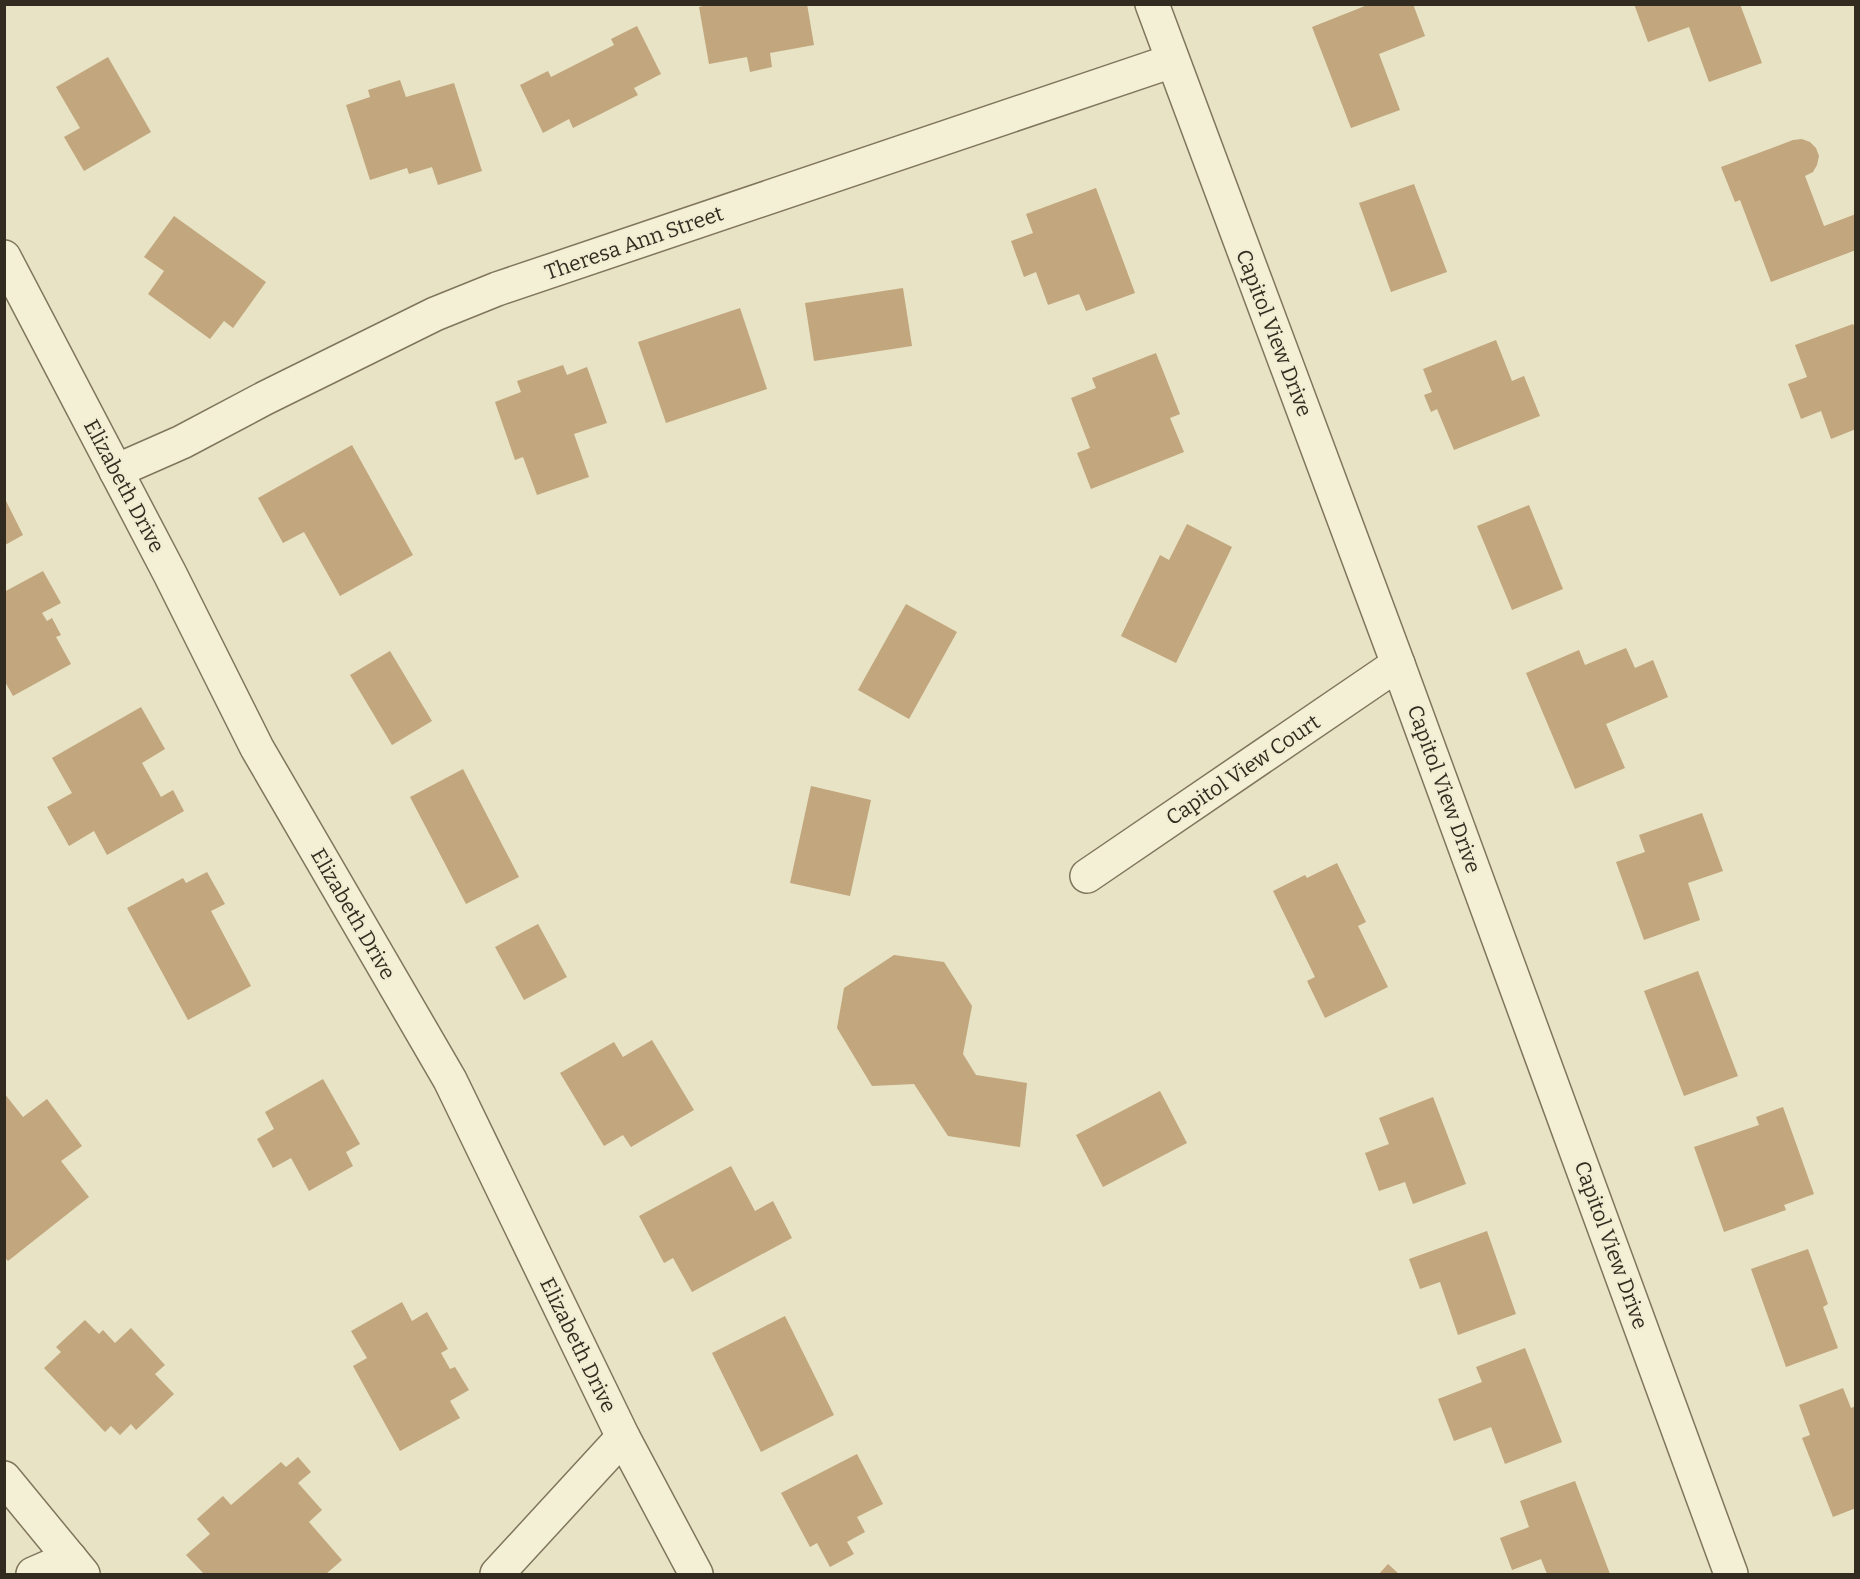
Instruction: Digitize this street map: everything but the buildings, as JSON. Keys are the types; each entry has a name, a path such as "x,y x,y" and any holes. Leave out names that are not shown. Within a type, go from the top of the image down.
{"street":[{"name":"Capitol View Drive","path":"1152,4 1398,664 1731,1575"},
{"name":"Theresa Ann Street","path":"116,471 182,442 435,314 497,289 1172,61"},
{"name":"Elizabeth Drive","path":"4,257 170,574 257,748 450,1080 623,1437 696,1575"},
{"name":"Capitol View Court","path":"1087,876 1398,664"},
{"path":"497,1575 623,1437"},
{"path":"4,1478 77,1567 33,1575"}]}
